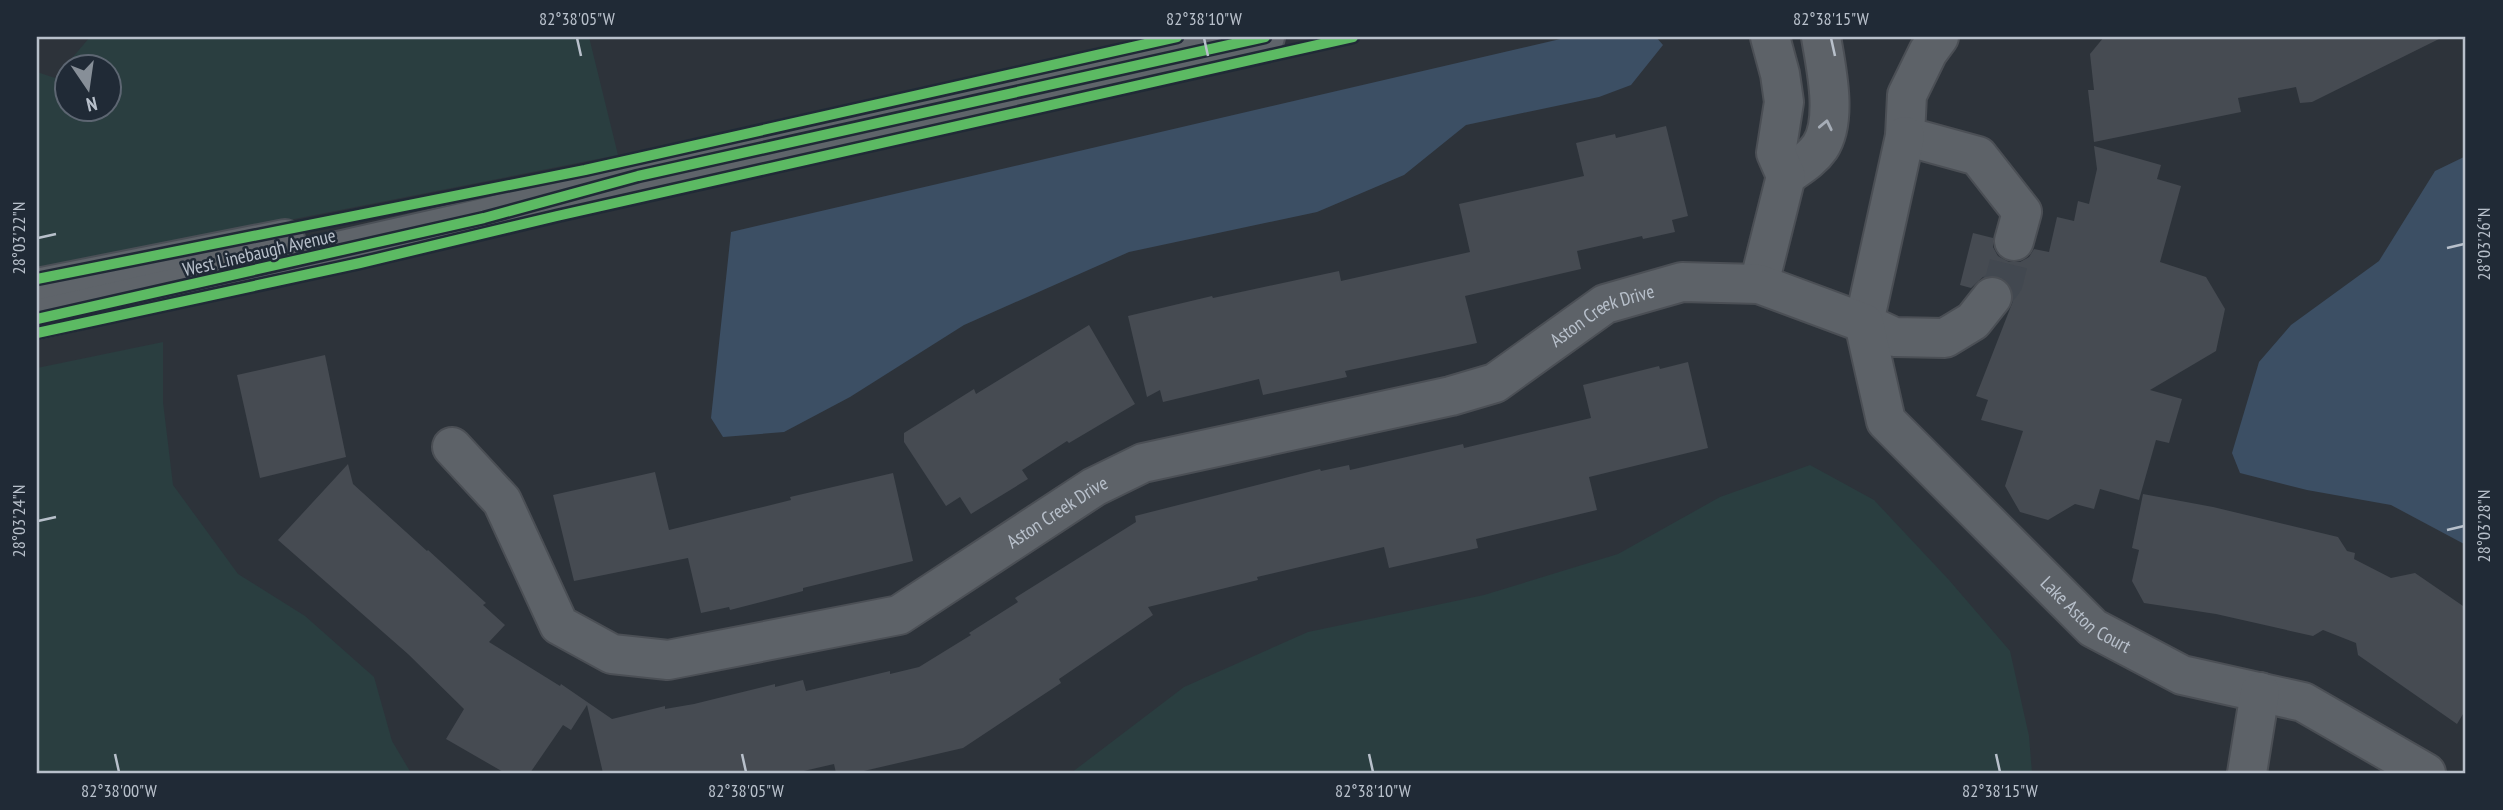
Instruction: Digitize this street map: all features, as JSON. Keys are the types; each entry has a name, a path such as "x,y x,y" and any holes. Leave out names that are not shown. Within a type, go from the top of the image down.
{"main road":[{"name":"West Linebaugh Avenue","path":"37,319 484,218 638,176 1265,37"},
{"name":"West Linebaugh Avenue","path":"37,288 517,193 638,176"}],"street":[{"path":"1770,37 1784,102 1776,153 1786,176 1759,284 1894,337 1945,338 1973,321 1992,297"},
{"path":"1786,176 1811,158 1822,144 1829,118 1827,74 1821,37"},
{"name":"Lake Aston Court","path":"1939,37 1928,52 1907,95 1905,136 1864,323 1886,421 2092,628 2182,675 2303,702 2426,773"},
{"path":"1905,136 1978,156 2022,212 2014,241"},
{"name":"Aston Creek Drive","path":"452,447 502,501 559,625 612,654 668,660 899,615 1094,487 1143,463 1451,396 1495,383 1605,304 1682,282 1759,284"},
{"path":"2247,773 2260,692"}],"green space":[{"path":"90,37 589,37 618,155 37,270 37,72 52,77 52,122 122,122 122,52 77,52"},
{"path":"163,342 163,402 173,485 238,574 305,616 374,677 392,741 411,773 37,773 37,368"},
{"path":"1810,465 1874,500 1949,580 2010,651 2029,736 2032,773 1071,773 1184,687 1308,632 1484,595 1618,554 1720,497"}],"water":[{"path":"1569,37 1656,37 1663,45 1631,85 1599,97 1466,125 1404,175 1317,212 1129,252 964,325 850,397 784,432 723,437 711,418 731,232"},
{"path":"2466,156 2466,545 2391,505 2307,490 2240,473 2232,453 2259,362 2291,325 2379,261 2435,171"}],"building":[{"path":"2104,37 2443,37 2312,102 2300,103 2296,87 2238,98 2241,112 2094,142 2088,90 2094,90 2090,54"},
{"path":"1666,126 1688,216 1672,220 1675,232 1643,239 1642,236 1577,251 1581,269 1465,296 1477,343 1345,371 1347,377 1263,395 1259,379 1163,402 1160,390 1147,397 1128,316 1339,271 1341,281 1470,252 1459,204 1584,176 1576,143 1615,134 1616,138"},
{"path":"2094,146 2161,165 2157,179 2181,186 2160,262 2206,277 2225,309 2216,351 2150,390 2182,399 2169,443 2156,440 2139,500 2100,489 2094,509 2075,504 2048,520 2020,512 2005,486 2023,431 1981,420 1988,400 1976,396 2013,301 2012,290 2006,280 1994,275 1983,277 1971,288 1960,285 1973,233 1993,238 1993,247 1998,256 2009,262 2020,262 2029,257 2034,249 2049,252 2057,217 2074,221 2078,201 2089,204 2097,169"},
{"path":"1089,325 1135,404 1069,443 1067,441 1022,470 1028,479 971,514 960,497 946,506 904,442 904,433 974,389 976,394"},
{"path":"325,355 346,457 260,478 237,375"},
{"path":"1688,362 1708,448 1589,477 1597,510 1476,539 1478,548 1389,568 1384,547 1257,577 1258,580 1148,607 1153,615 1059,679 1061,683 963,748 855,773 836,773 834,764 795,773 603,773 587,705 571,730 563,725 530,773 505,773 446,739 464,709 408,654 278,540 348,464 353,484 486,603 483,605 505,625 489,642 560,686 561,684 612,719 665,706 665,709 694,704 775,684 775,687 803,680 806,691 890,671 890,674 919,667 1018,602 1015,598 1136,522 1135,516 1320,469 1321,471 1349,465 1350,470 1463,444 1464,448 1591,418 1583,385 1659,366 1660,369"},
{"path":"655,472 669,530 791,500 790,497 893,473 913,561 803,588 803,591 730,610 729,607 701,613 688,558 574,581 553,495"},
{"path":"2143,494 2213,507 2338,537 2347,551 2355,553 2354,559 2391,578 2415,573 2466,608 2466,709 2457,724 2358,655 2356,643 2323,630 2313,636 2216,614 2144,603 2132,581 2139,550 2132,548"}],"tunnel":[{"path":"1992,297 2004,282 2014,241"}],"cycle path":[{"path":"37,279 585,170 1177,37"},
{"path":"37,319 484,218 638,176 1265,37"},
{"path":"37,333 360,263 557,216 1353,37"}]}
